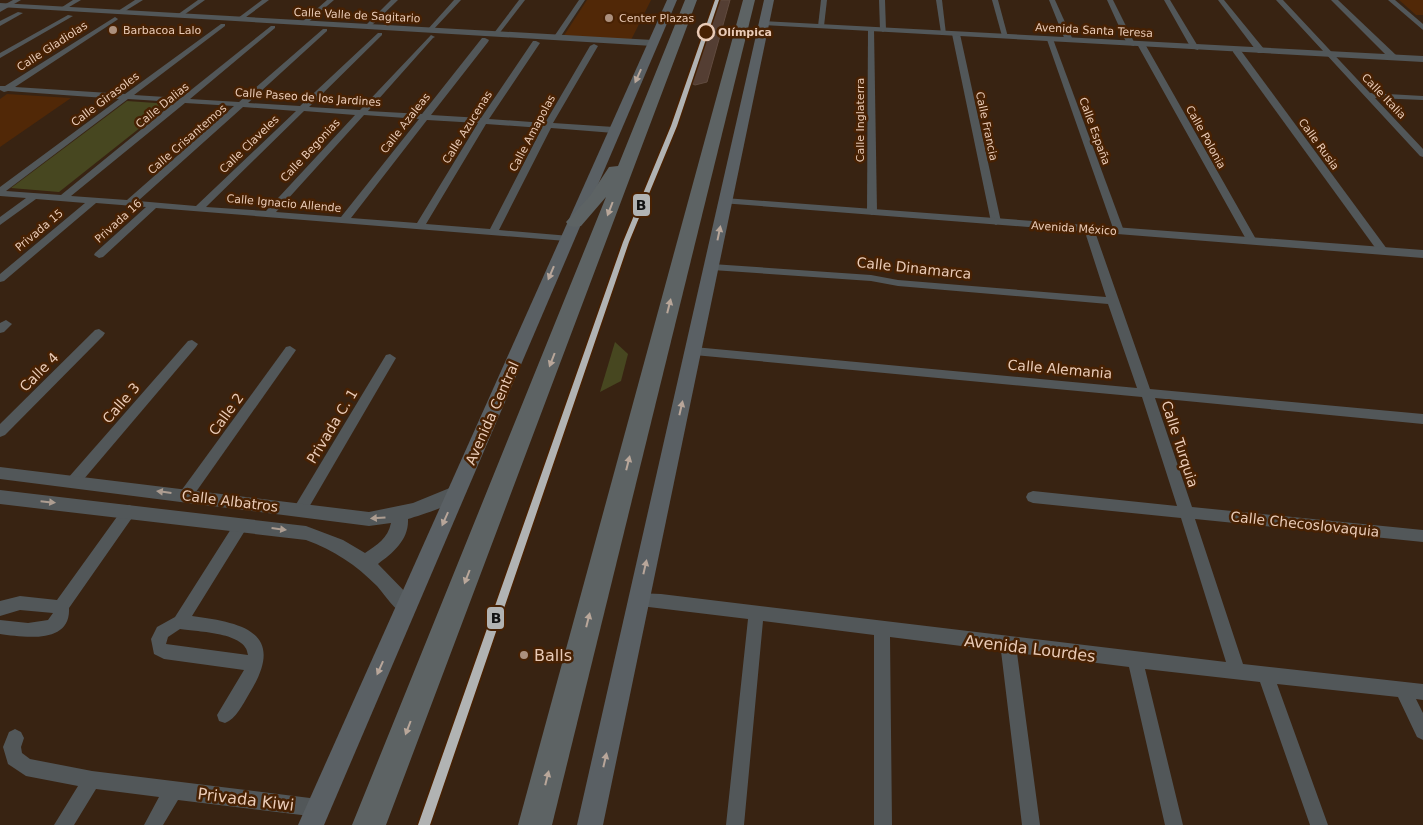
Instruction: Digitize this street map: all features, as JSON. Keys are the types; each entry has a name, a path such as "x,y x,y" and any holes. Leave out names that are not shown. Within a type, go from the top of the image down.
{"highway":[{"path":"369,825 692,0"},
{"path":"535,825 749,0"},
{"path":"575,222 596,199 611,175 636,144"}],"main road":[{"name":"Avenida Central","path":"315,817 566,238 575,222 672,0"},
{"path":"590,825 694,351 768,0"}],"street":[{"path":"2,8 18,0"},
{"path":"62,9 78,0"},
{"name":"Calle Gladiolas","path":"2,90 140,0"},
{"path":"179,16 202,0"},
{"path":"240,19 266,0"},
{"path":"304,23 330,0"},
{"path":"367,27 395,0"},
{"name":"Calle Begonias","path":"269,214 363,112 458,0"},
{"path":"496,34 522,0"},
{"path":"557,38 582,0"},
{"path":"821,26 824,0"},
{"path":"882,0 883,30"},
{"path":"939,0 944,33"},
{"path":"995,0 1006,36"},
{"path":"1052,0 1069,40"},
{"path":"1110,0 1131,44"},
{"path":"1167,0 1195,48"},
{"path":"1221,0 1261,51"},
{"name":"Calle Italia","path":"1279,0 1423,154"},
{"path":"1334,0 1394,58"},
{"path":"1391,0 1423,28"},
{"name":"Calle Valle de Sagitario","path":"2,8 62,9 223,25 380,34 496,34 651,46"},
{"name":"Calle Valle de Sagitario","path":"2,8 20,13 70,16 179,16 240,19 367,27 485,40 594,46 651,46"},
{"path":"0,24 20,13"},
{"path":"0,56 70,16"},
{"name":"Avenida Santa Teresa","path":"763,23 1423,60"},
{"name":"Calle Girasoles","path":"0,192 223,25"},
{"name":"Calle Dalias","path":"64,198 185,101 273,27"},
{"name":"Calle Inglaterra","path":"872,29 872,212"},
{"name":"Calle Crisantemos","path":"130,203 325,30"},
{"name":"Calle Claveles","path":"198,209 380,34"},
{"name":"Calle Francia","path":"956,34 996,222"},
{"name":"Calle España","path":"1049,39 1119,231"},
{"name":"Calle Azaleas","path":"344,220 485,40"},
{"name":"Calle Azucenas","path":"420,226 483,121 536,43"},
{"name":"Calle Polonia","path":"1141,44 1252,241"},
{"name":"Calle Amapolas","path":"493,232 548,126 594,46"},
{"name":"Calle Rusia","path":"1236,50 1383,251"},
{"name":"Calle Paseo de los Jardines","path":"2,90 243,104 614,130"},
{"path":"1367,95 1423,98"},
{"path":"1409,139 1423,140"},
{"name":"Calle Ignacio Allende","path":"0,192 566,238"},
{"path":"0,222 34,196"},
{"name":"Privada 15","path":"0,279 94,200"},
{"name":"Avenida México","path":"725,201 1423,254"},
{"name":"Privada 16","path":"99,256 154,205"},
{"name":"Calle Turquia","path":"1089,229 1140,383 1151,402 1237,671"},
{"name":"Calle Dinamarca","path":"712,266 871,278 898,283 1113,301"},
{"name":"Calle 4","path":"0,432 98,332"},
{"name":"Calle 3","path":"73,482 192,344"},
{"name":"Calle 2","path":"186,495 290,350"},
{"name":"Calle Alemania","path":"694,351 1423,419"},
{"name":"Privada C. 1","path":"300,510 390,358"},
{"name":"Calle Albatros","path":"0,473 369,519 399,515 420,509 457,492"},
{"name":"Calle Albatros","path":"0,497 278,528 323,538 335,543 365,563 392,588 407,607"},
{"name":"Calle Checoslovaquia","path":"1033,497 1423,536"},
{"path":"60,608 129,511"},
{"path":"365,563 386,548 397,537 400,524 399,515"},
{"path":"180,622 241,525"},
{"name":"Avenida Lourdes","path":"638,600 661,601 1135,660 1423,692"},
{"path":"0,608 5,604 14,603 60,608"},
{"path":"0,628 48,630 55,625 61,616 62,610 60,608"},
{"path":"735,825 756,613"},
{"path":"225,715 246,683 255,664 257,652 255,646 244,634 232,630 180,622 161,634 158,643 160,649 255,664"},
{"path":"882,629 884,825"},
{"path":"1008,645 1031,825"},
{"path":"1135,660 1174,825"},
{"path":"1265,674 1319,825"},
{"path":"1404,690 1423,731"},
{"name":"Privada Kiwi","path":"15,738 12,747 14,758 26,767 92,780 174,789 315,817"},
{"path":"63,825 92,780"},
{"path":"153,825 174,789"}],"shaded area":[{"name":"Center Plazas","path":"587,0 651,0 631,40 563,37"},
{"path":"1399,0 1423,0 1423,15 1416,15"},
{"path":"7,94 71,98 0,147 0,99"},
{"path":"127,101 170,104 59,192 11,188"},
{"path":"615,342 628,354 621,381 600,392"}],"building":[{"path":"715,0 730,0 707,82 695,85 687,81"}],"transit line":[{"name":"B","path":"424,825 626,242 674,126 717,0"}],"place":[{"name":"Center Plazas","path":"609,18"},
{"name":"Barbacoa Lalo","path":"113,30"},
{"name":"Olímpica","path":"706,32"},
{"name":"Balls","path":"524,655"}]}
